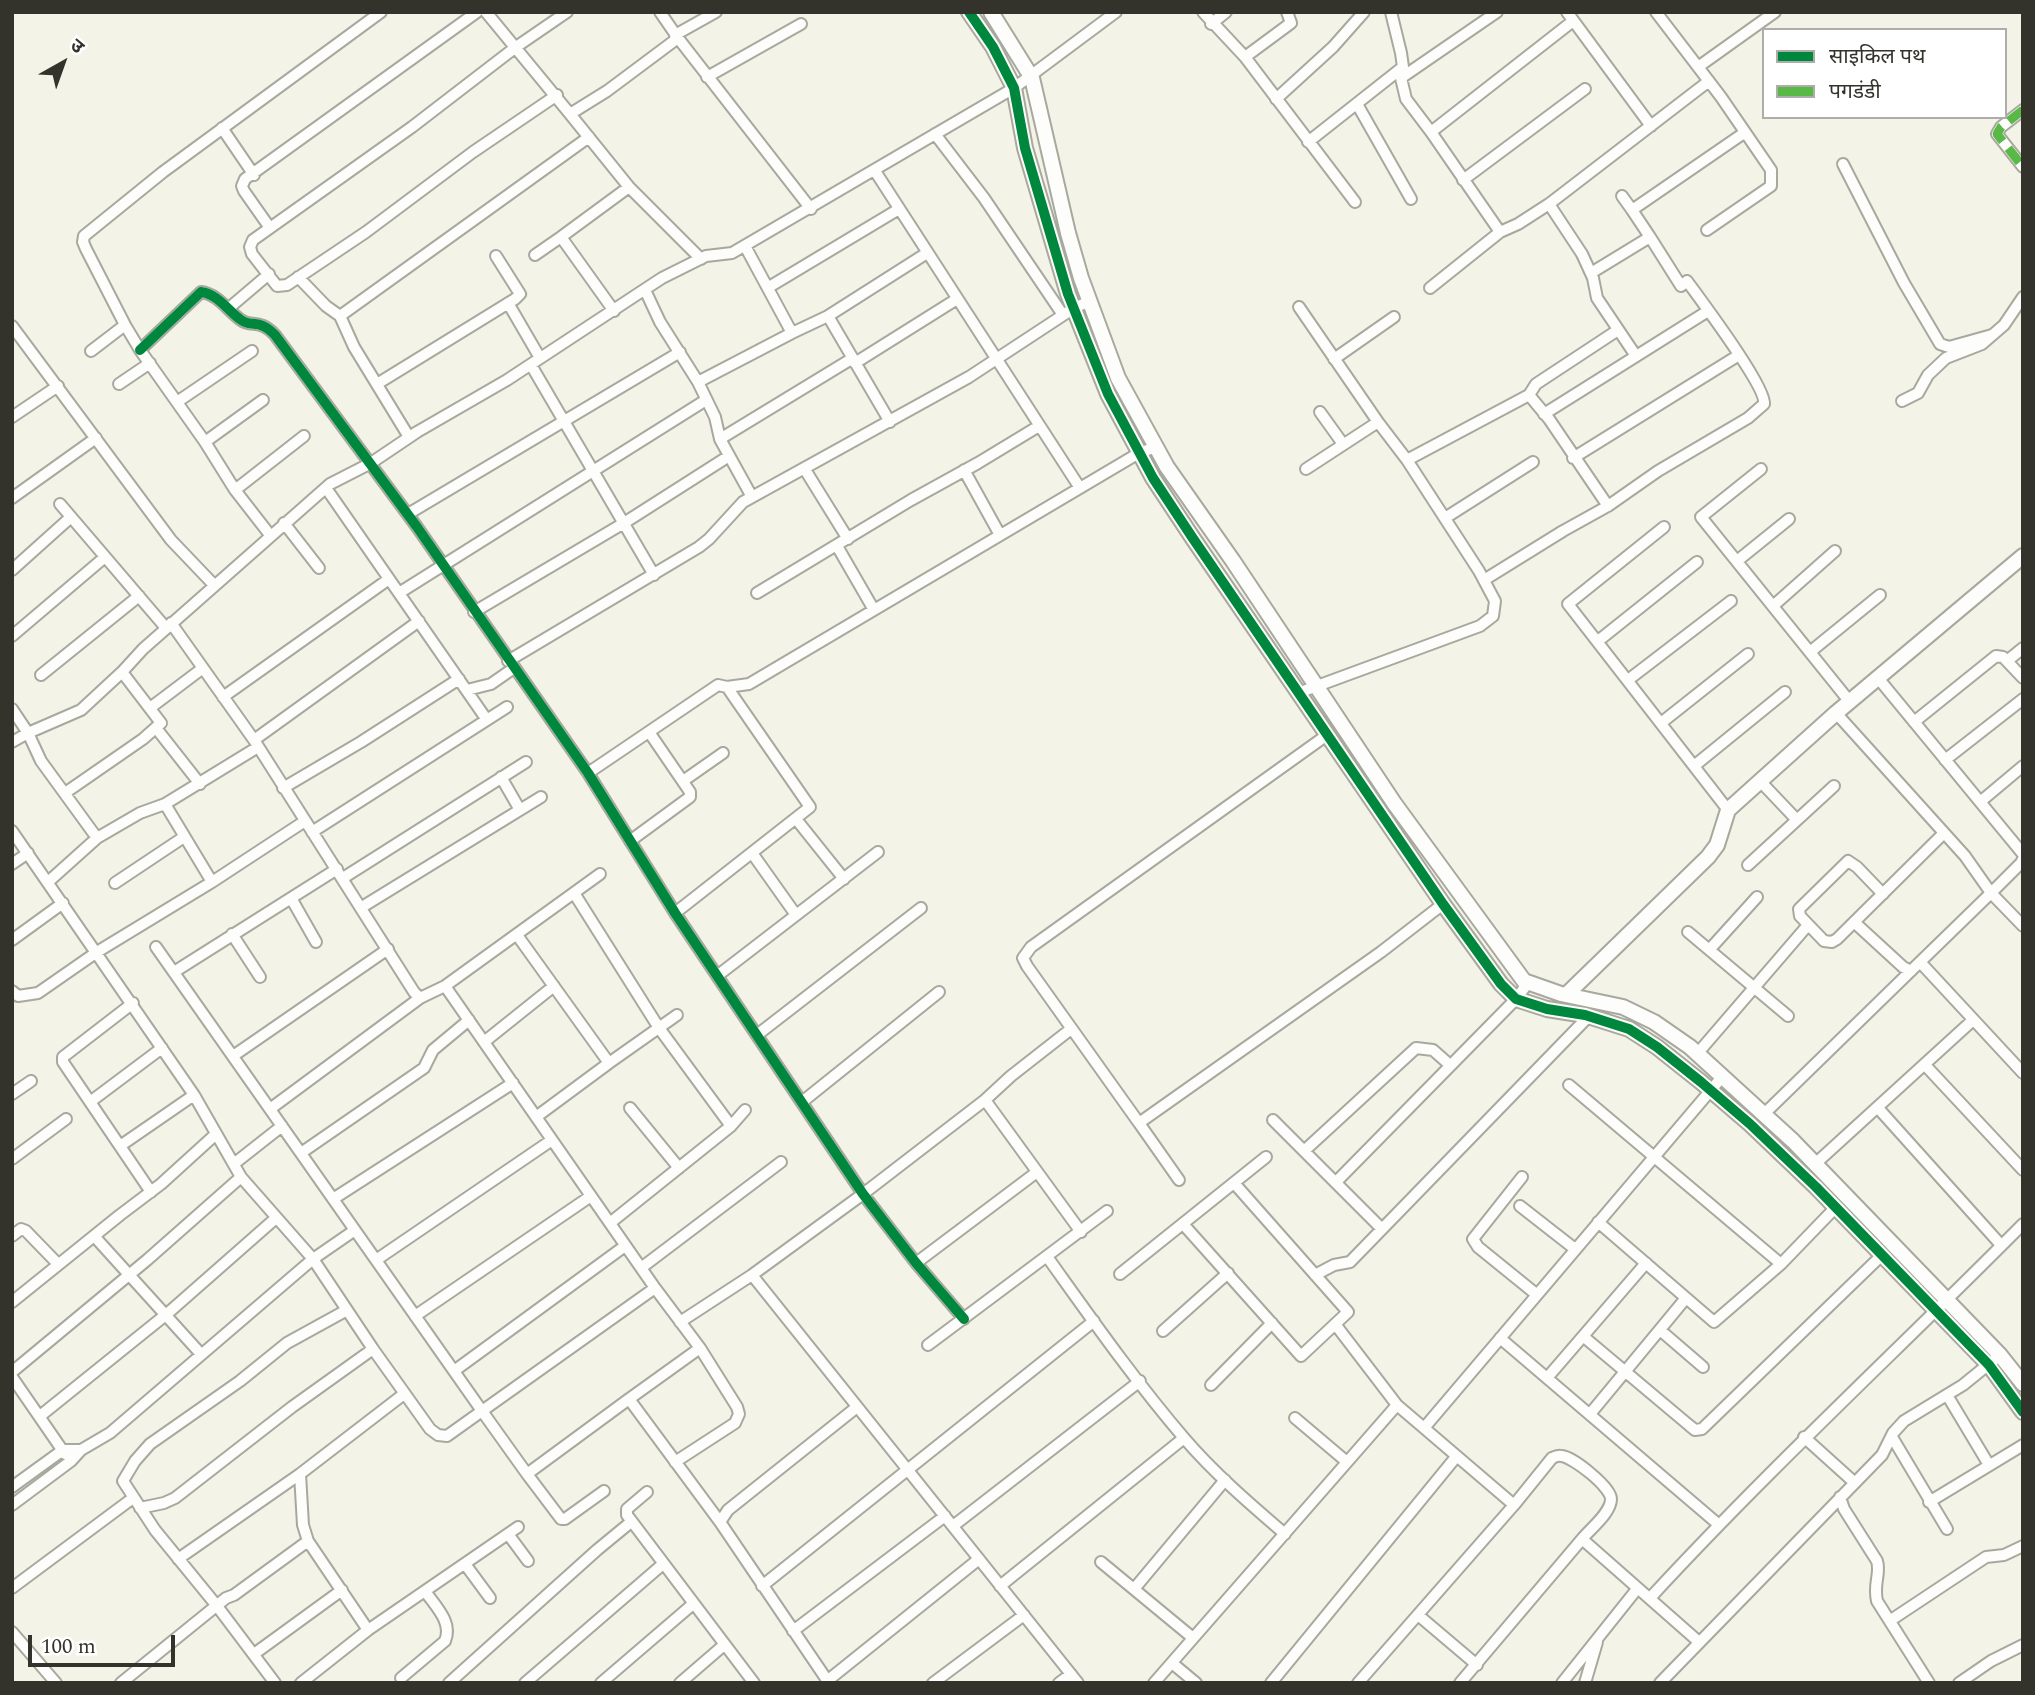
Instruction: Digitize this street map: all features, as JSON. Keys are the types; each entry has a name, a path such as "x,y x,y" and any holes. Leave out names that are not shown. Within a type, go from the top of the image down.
{"street":[{"path":"270,535 235,490 205,442 140,350 86,249 84,236 163,172 382,12"},
{"path":"270,228 242,186 245,179 477,12"},
{"path":"486,12 629,187 701,259"},
{"path":"557,96 473,152 366,232 282,287 277,286 252,254 250,247 253,240 567,12"},
{"path":"660,12 676,37 811,209"},
{"path":"570,114 607,91 676,37 716,12"},
{"path":"970,12 993,47 1014,88 1025,148 1069,311 1112,404 1166,498 1443,904 1501,984 1516,999 1547,1009 1589,1016 1629,1029 1657,1047 1759,1133 1881,1256 1940,1305"},
{"path":"991,12 1030,74 1068,233 1118,378 1167,467 1318,686 1372,770 1524,981 1566,995 1623,1007 1654,1021 1697,1054 1815,1164 1940,1305 1995,1361 2023,1384"},
{"path":"12,742 81,710 169,625 326,488 535,361 645,289 706,256 733,253 1014,88 1116,12"},
{"path":"1203,12 1245,57 1354,202"},
{"path":"1212,23 1226,12"},
{"path":"1245,57 1292,23 1287,12"},
{"path":"1276,99 1333,47 1364,12"},
{"path":"1391,12 1406,99 1500,232"},
{"path":"1308,142 1402,72 1497,12"},
{"path":"1698,67 1775,12"},
{"path":"1659,13 1771,170 1773,177 1770,186 1707,230"},
{"path":"1431,132 1570,17 1651,125"},
{"path":"707,77 801,24"},
{"path":"1430,288 1500,232 1549,204 1709,81"},
{"path":"1463,180 1585,89"},
{"path":"1357,104 1411,200"},
{"path":"2023,110 2001,127 1997,134 2023,167"},
{"path":"222,128 254,174"},
{"path":"1632,211 1744,133"},
{"path":"935,134 1069,311"},
{"path":"340,316 589,137"},
{"path":"1843,164 1904,283 1940,344 1949,347 1993,335"},
{"path":"875,171 1080,488"},
{"path":"535,255 629,187"},
{"path":"1484,580 1608,506 1658,471 1759,410 1764,404 1765,397 1708,310 1687,281 1681,286 1622,196"},
{"path":"1549,204 1591,273 1597,298 1636,356"},
{"path":"769,287 899,209"},
{"path":"561,237 614,311"},
{"path":"1591,273 1650,237"},
{"path":"745,246 792,333"},
{"path":"698,382 828,316 928,253"},
{"path":"377,384 520,294 496,256"},
{"path":"229,308 269,274"},
{"path":"298,277 326,306 340,316 354,347 409,438"},
{"path":"645,289 660,322 698,382 715,416 720,439 752,497"},
{"path":"140,350 201,292 207,293 229,308 243,323 266,326 275,335 408,514 588,774 674,913 863,1194 916,1263 964,1319"},
{"path":"1902,401 1918,393 1928,375 1946,358 1982,344 1993,335 2004,325 2023,298"},
{"path":"720,439 957,299"},
{"path":"467,690 491,684 511,665 709,539 729,515 752,497 890,422 996,360 1069,311 1090,302"},
{"path":"508,303 565,423 654,575"},
{"path":"1298,693 1480,626 1489,620 1496,608 1484,580 1445,518 1299,307"},
{"path":"1545,414 1708,310"},
{"path":"828,316 890,422"},
{"path":"1334,359 1394,317"},
{"path":"91,351 125,325"},
{"path":"12,326 171,540 214,585"},
{"path":"1407,460 1529,395 1536,384 1618,330"},
{"path":"12,347 22,339"},
{"path":"177,402 252,351"},
{"path":"408,514 513,450 565,423 680,352"},
{"path":"1573,458 1738,355"},
{"path":"119,384 150,363"},
{"path":"12,417 58,386"},
{"path":"1529,395 1608,506"},
{"path":"205,442 263,400"},
{"path":"399,593 706,400"},
{"path":"1320,412 1343,444"},
{"path":"1306,468 1378,422"},
{"path":"757,593 1039,426"},
{"path":"235,490 304,436"},
{"path":"12,498 96,438"},
{"path":"588,774 718,685 727,687 749,684 1139,453 1156,447"},
{"path":"474,612 624,523 729,456"},
{"path":"1445,518 1533,462"},
{"path":"804,468 848,539"},
{"path":"1761,469 1702,517 1850,702"},
{"path":"964,470 1000,536"},
{"path":"326,488 487,720"},
{"path":"60,504 139,596 169,625 203,668 256,743 420,998"},
{"path":"12,570 71,517"},
{"path":"1737,561 1789,519"},
{"path":"284,523 319,568"},
{"path":"1664,527 1568,604 1728,810"},
{"path":"837,546 874,610"},
{"path":"1773,606 1835,551"},
{"path":"1566,995 1708,857 1717,845 1728,810 1836,713 2023,556"},
{"path":"12,636 105,557"},
{"path":"1598,641 1697,562"},
{"path":"223,696 389,579"},
{"path":"1810,652 1880,595"},
{"path":"41,675 139,596"},
{"path":"1628,680 1731,601"},
{"path":"48,882 97,838 140,813 165,804 200,784 419,621"},
{"path":"2007,661 2023,648"},
{"path":"1661,723 1748,654"},
{"path":"1914,722 1996,656 2007,661 2023,678"},
{"path":"150,708 203,668"},
{"path":"65,793 143,739 161,723 122,673"},
{"path":"1764,1114 2021,863 2023,856 1878,678"},
{"path":"283,788 361,742 458,679"},
{"path":"674,913 810,807 727,687"},
{"path":"1694,766 1785,692"},
{"path":"1945,760 2023,699"},
{"path":"312,832 507,707"},
{"path":"12,709 29,733 41,761 97,838"},
{"path":"1836,713 1965,856 1991,892 2023,926"},
{"path":"156,728 200,784"},
{"path":"630,841 688,800 690,792 649,732"},
{"path":"1179,1180 1023,958 1031,947 1327,735"},
{"path":"683,781 723,752"},
{"path":"174,972 291,898 340,873 526,762"},
{"path":"1980,802 2023,766"},
{"path":"502,777 520,810"},
{"path":"1760,780 1797,820"},
{"path":"1748,865 1834,786"},
{"path":"362,907 541,797"},
{"path":"165,804 212,882"},
{"path":"796,819 844,879"},
{"path":"12,991 18,996 38,993 97,952 305,821"},
{"path":"12,831 133,1003 194,1095 242,1177 313,1259 430,1429 439,1435 447,1436 655,1288"},
{"path":"1883,894 1853,863 1846,862 1799,909 1800,916 1824,941 1832,942 1883,894 1944,833"},
{"path":"115,883 184,836"},
{"path":"717,976 878,852"},
{"path":"12,864 28,853"},
{"path":"752,853 796,915"},
{"path":"270,1110 420,998 445,986 600,874"},
{"path":"574,893 659,1028 731,1126"},
{"path":"1710,949 1757,897"},
{"path":"291,898 316,942"},
{"path":"12,940 63,903"},
{"path":"1139,1122 1359,968 1443,904"},
{"path":"757,1035 921,908"},
{"path":"1854,922 1903,967 1911,971"},
{"path":"1697,1054 1808,925"},
{"path":"1688,932 1788,1016"},
{"path":"232,934 260,977"},
{"path":"517,935 609,1063"},
{"path":"156,947 561,1519 565,1519 604,1491"},
{"path":"233,1056 388,949"},
{"path":"1920,962 2023,1073"},
{"path":"1336,1182 1516,999 1528,983"},
{"path":"445,986 625,1246 700,1348 737,1407 736,1423 675,1462"},
{"path":"484,1042 554,986"},
{"path":"802,1102 939,992"},
{"path":"133,1003 62,1057 151,1192"},
{"path":"536,1117 677,1015"},
{"path":"1315,1276 1334,1265 1350,1262 1589,1016"},
{"path":"301,1153 424,1068 433,1050 469,1020"},
{"path":"1815,1164 1973,1020"},
{"path":"680,1322 752,1275 863,1194 985,1100 1071,1029"},
{"path":"90,1102 162,1048"},
{"path":"1304,1151 1416,1048 1433,1049 1450,1065"},
{"path":"1925,1065 2023,1170"},
{"path":"1424,1428 1722,1077"},
{"path":"12,1094 31,1081"},
{"path":"333,1199 513,1083"},
{"path":"1569,1085 1781,1264"},
{"path":"120,1146 194,1095"},
{"path":"985,1100 1081,1232"},
{"path":"630,1108 678,1168"},
{"path":"1878,1108 2001,1245"},
{"path":"610,1223 731,1126 745,1110"},
{"path":"12,1159 66,1119"},
{"path":"1273,1120 1382,1229"},
{"path":"235,1163 282,1126"},
{"path":"12,1302 151,1192 216,1134"},
{"path":"376,1260 552,1140"},
{"path":"1120,1274 1266,1157"},
{"path":"641,1268 781,1162"},
{"path":"916,1263 1037,1172"},
{"path":"71,1461 12,1374 242,1177"},
{"path":"1521,1177 1473,1243 1536,1294"},
{"path":"1183,1224 1301,1356 1348,1312 1234,1183"},
{"path":"415,1316 591,1196"},
{"path":"1520,1206 1575,1249"},
{"path":"1598,1222 1714,1322 1781,1264 1836,1208"},
{"path":"928,1345 1048,1258 1107,1211"},
{"path":"40,1416 166,1314 276,1219"},
{"path":"1651,1597 1804,1437 2023,1224"},
{"path":"12,1236 21,1229 26,1231 58,1264"},
{"path":"12,1505 71,1461 81,1450 110,1433 200,1353 313,1259 355,1230"},
{"path":"94,1236 200,1353"},
{"path":"454,1371 625,1246"},
{"path":"1584,1337 1695,1430 1702,1429 1881,1256"},
{"path":"1048,1258 1184,1438 1225,1480 1285,1534"},
{"path":"1547,1378 1646,1263"},
{"path":"1163,1331 1228,1273"},
{"path":"752,1275 1074,1678 1059,1683"},
{"path":"1590,1414 1686,1298"},
{"path":"275,1683 178,1559 122,1481 150,1444 240,1381 288,1343 347,1310"},
{"path":"762,1586 1094,1321"},
{"path":"1211,1385 1272,1323"},
{"path":"1335,1324 1397,1405 1514,1505"},
{"path":"1660,1330 1703,1367"},
{"path":"1500,1338 1718,1524"},
{"path":"527,1474 700,1348"},
{"path":"140,1508 175,1498 292,1407 373,1349"},
{"path":"1660,1683 1886,1451 1904,1421 1995,1361"},
{"path":"1995,1361 2023,1412"},
{"path":"953,1526 1140,1381"},
{"path":"178,1559 300,1474 404,1394"},
{"path":"1947,1395 1989,1465"},
{"path":"629,1399 720,1522 826,1681 979,1559"},
{"path":"1154,1683 1397,1405"},
{"path":"720,1522 728,1510 858,1407"},
{"path":"1295,1418 1348,1462"},
{"path":"1804,1437 1855,1483"},
{"path":"1892,1437 1948,1529"},
{"path":"1000,1586 1184,1438"},
{"path":"1930,1502 2023,1445"},
{"path":"12,1487 62,1450 81,1450"},
{"path":"1358,1683 1552,1458 1564,1456 1585,1469 1609,1491 1610,1507 1460,1683"},
{"path":"1270,1683 1456,1457"},
{"path":"300,1474 303,1525 307,1541 368,1630"},
{"path":"1134,1589 1225,1480"},
{"path":"647,1492 627,1509 631,1522 754,1683"},
{"path":"1840,1497 1844,1510 1877,1561 1879,1568 1874,1588 1877,1601 1929,1683"},
{"path":"12,1588 133,1498"},
{"path":"793,1631 945,1516"},
{"path":"449,1683 631,1522"},
{"path":"301,1683 368,1630 518,1527"},
{"path":"508,1534 528,1561"},
{"path":"1582,1539 1699,1642"},
{"path":"121,1683 217,1606 307,1541"},
{"path":"1891,1620 1986,1557 2004,1555 2023,1546"},
{"path":"1101,1562 1193,1638"},
{"path":"465,1564 490,1598"},
{"path":"525,1683 663,1564"},
{"path":"1562,1683 1637,1589"},
{"path":"254,1654 342,1590"},
{"path":"400,1681 445,1641 448,1633 447,1624 425,1591"},
{"path":"601,1683 693,1604"},
{"path":"933,1683 1024,1615"},
{"path":"1418,1615 1476,1665"},
{"path":"12,1632 56,1683"},
{"path":"1585,1683 1598,1638"},
{"path":"680,1683 724,1645"},
{"path":"1959,1683 1991,1661 2023,1645"},
{"path":"1172,1663 1196,1683"}],"marked path":[{"path":"2023,110 2001,127 1997,134 2023,167"}],"cycle path":[{"path":"969,12 993,47 1014,88 1025,148 1068,294 1108,394 1153,478 1443,904 1501,984 1516,999 1547,1009 1585,1015 1629,1029 1657,1047 1701,1082 1816,1187 1989,1365 2023,1412"},
{"path":"140,350 201,292 218,299 241,320 260,325 275,335 417,527 588,773 675,913 863,1194 916,1263 964,1319"}]}
